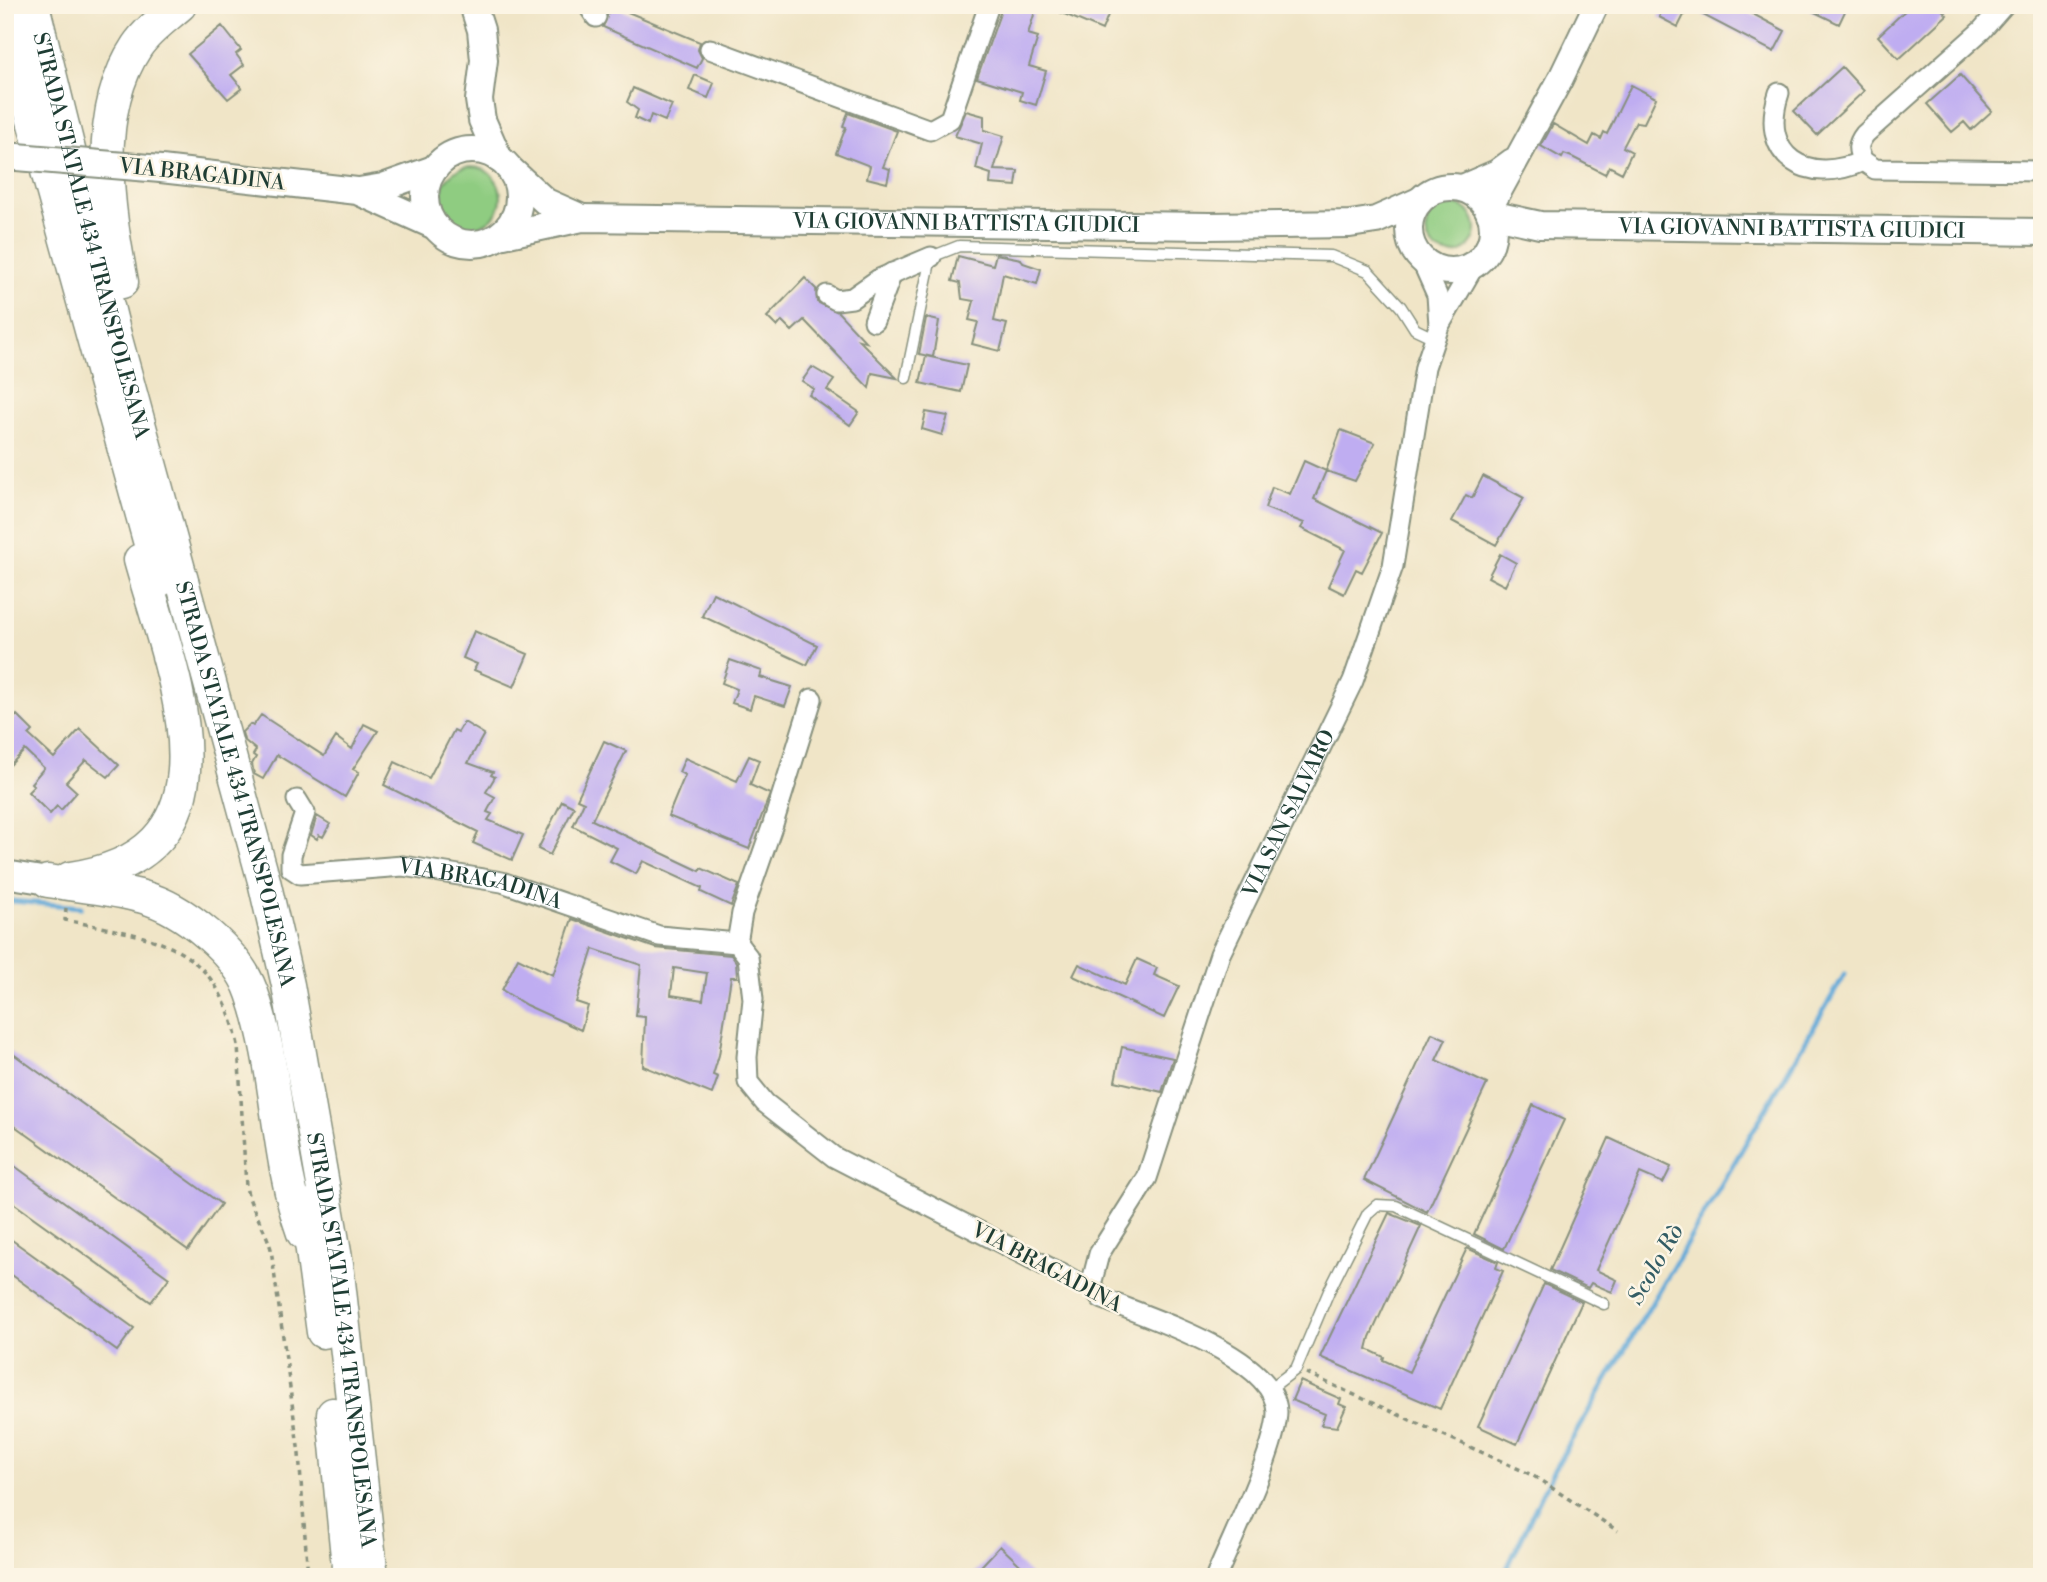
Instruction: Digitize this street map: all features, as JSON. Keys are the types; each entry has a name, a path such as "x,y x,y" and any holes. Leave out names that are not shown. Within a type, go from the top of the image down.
{"highway":[{"name":"STRADA STATALE 434 TRANSPOLESANA","path":"33,5 116,339 264,881 293,1012 337,1264 372,1577"},
{"path":"166,517 155,429 116,246 109,139 114,96 123,71 138,45 180,5"},
{"name":"STRADA STATALE 434 TRANSPOLESANA","path":"5,19 245,891 270,1004 315,1264 349,1577"},
{"path":"48,881 86,876 117,867 136,855 167,823 178,804 186,775 187,743 181,709 136,543 127,461"},
{"path":"48,881 144,897 184,915 208,934 239,968 252,991 261,1026 290,1198 315,1264"}],"main road":[{"path":"473,5 481,30 484,60 479,100 482,120 519,198 510,226 499,236 488,241 465,244 454,241 435,226 428,213 425,198 427,183 479,100"},
{"path":"441,162 474,150 505,164"},
{"name":"VIA BRAGADINA","path":"5,156 161,169 357,191 383,187 441,162"},
{"name":"VIA GIOVANNI BATTISTA GIUDICI","path":"505,164 546,202 582,218"},
{"name":"VIA GIOVANNI BATTISTA GIUDICI","path":"499,236 582,218 1210,226 1350,224 1376,220 1419,201 1438,189 1460,188 1480,199 1489,212 1540,225 2042,232"},
{"name":"VIA BRAGADINA","path":"357,191 435,226"},
{"path":"1418,255 1409,225 1419,201"},
{"path":"1480,259 1492,242 1489,212"},
{"name":"VIA GIOVANNI BATTISTA GIUDICI","path":"1350,224 1377,232 1418,255 1430,266 1450,271 1480,259 1540,225"},
{"path":"5,873 48,881"}],"street":[{"path":"710,49 930,130 950,119 989,5"},
{"path":"1489,212 1560,80 1595,5"},
{"path":"2004,5 1982,30 1865,134 1858,142 1857,151 1863,161 1875,169 2042,171"},
{"path":"1779,93 1773,116 1779,146 1794,165 1806,169 1847,168 1863,161"},
{"path":"1460,188 1497,172 1516,159"},
{"name":"VIA SAN SALVARO","path":"1418,255 1437,295 1437,332"},
{"path":"827,295 836,300 852,298 891,273 931,257"},
{"name":"VIA SAN SALVARO","path":"1091,1285 1099,1254 1147,1178 1220,954 1353,681 1393,566 1425,367 1437,332 1480,259"},
{"path":"874,321 891,273"},
{"path":"737,943 742,913 812,699"},
{"name":"VIA BRAGADINA","path":"297,800 305,813 291,855 291,868 300,874 403,866 416,868 502,882 659,936 737,943 748,957 753,999 747,1057 748,1082 765,1103 834,1157 1079,1283 1091,1285 1101,1298 1208,1343 1249,1366 1271,1388"},
{"path":"1216,1577 1268,1451 1277,1412 1271,1388"}],"lane":[{"path":"906,378 931,257 959,247 1331,256 1368,271 1401,307 1415,329 1437,332"},
{"path":"1271,1388 1296,1369 1329,1291 1368,1213 1377,1205 1395,1206 1604,1304"}],"path":[{"path":"65,920 145,936 172,946 190,957 210,977 234,1023 238,1045 246,1187 250,1206 267,1234 271,1249 299,1454 308,1577"},
{"path":"1296,1369 1532,1475 1618,1531"}],"green space":[{"path":"465,167 477,167 493,175 499,185 499,209 493,219 477,227 465,227 449,219 441,203 441,191 449,175"},
{"path":"1451,204 1469,211 1476,229 1469,247 1451,254 1433,247 1426,229 1433,211"}],"building":[{"path":"611,5 700,42 698,50 702,58 697,68 603,27"},
{"path":"1003,5 1037,5 1028,34 1038,37 1029,66 1046,71 1036,105 1020,100 1022,92 977,78"},
{"path":"1043,5 1112,5 1102,30"},
{"path":"1665,5 1736,5 1785,31 1774,52 1688,7 1678,27 1659,17"},
{"path":"1800,5 1848,5 1839,24"},
{"path":"1911,5 1938,5 1947,15 1899,59 1878,36"},
{"path":"222,26 241,50 236,54 244,65 231,75 242,88 228,99 188,54"},
{"path":"1842,67 1864,91 1817,135 1794,111"},
{"path":"695,75 714,83 708,98 689,90"},
{"path":"1960,75 1992,111 1971,130 1964,122 1952,132 1927,104"},
{"path":"1631,85 1656,98 1644,123 1636,122 1623,147 1632,152 1622,173 1609,166 1605,174 1564,154 1562,158 1541,146 1553,124 1589,145 1594,135 1601,139 1604,132 1607,134"},
{"path":"633,88 672,105 665,121 651,115 648,124 635,118 638,110 627,102"},
{"path":"966,111 984,116 984,130 1004,136 994,170 1018,171 1016,186 990,184 991,174 976,169 982,144 955,136"},
{"path":"848,113 897,131 883,167 890,169 887,183 867,178 870,166 836,153 846,127 843,126"},
{"path":"996,254 1021,259 1023,263 1041,269 1037,284 1003,274 994,321 1007,324 1000,351 972,344 978,322 969,320 974,301 962,299 960,283 952,281 958,256 993,265"},
{"path":"805,278 816,289 817,302 838,312 866,342 859,340 897,378 872,373 869,388 804,320 792,331 782,321 777,327 767,317"},
{"path":"926,318 939,321 933,357 919,354"},
{"path":"926,356 967,365 961,392 920,383"},
{"path":"812,367 834,380 827,390 859,412 850,425 809,395 814,389 802,381"},
{"path":"926,412 948,416 942,435 922,429"},
{"path":"1341,430 1375,443 1355,481 1326,471"},
{"path":"1304,461 1326,471 1314,499 1382,533 1362,572 1356,569 1344,594 1328,586 1345,550 1301,528 1304,523 1265,508 1272,487 1290,494"},
{"path":"1483,476 1524,498 1496,545 1452,521 1466,495 1472,498"},
{"path":"1500,554 1516,563 1505,586 1488,577"},
{"path":"713,593 817,645 807,665 702,616"},
{"path":"474,631 528,654 514,687 474,670 477,664 463,658"},
{"path":"730,660 762,671 760,677 792,687 785,706 754,696 750,709 732,703 737,689 722,683"},
{"path":"17,715 33,731 29,735 54,758 80,729 119,765 108,777 86,760 66,782 77,792 61,810 57,806 50,814 28,792 34,786 31,783 44,768 25,750 5,770 5,727"},
{"path":"261,715 324,756 336,737 352,749 364,724 378,731 353,769 359,772 345,797 277,755 263,779 254,774 252,764 256,750 244,740 242,732 250,724 253,726"},
{"path":"464,722 484,734 468,763 493,772 491,775 495,777 486,792 495,797 487,812 492,814 488,820 523,835 512,860 473,843 478,832 384,785 395,762 429,778 454,730 458,732"},
{"path":"604,741 626,751 592,820 700,871 701,868 739,885 731,906 701,892 702,888 643,861 636,874 610,861 617,848 573,826 584,802 577,799"},
{"path":"749,756 759,760 750,785 770,794 749,849 668,816 685,775 679,772 685,758 737,781"},
{"path":"562,801 574,807 550,855 538,849"},
{"path":"317,816 330,824 323,837 319,835 317,839 311,835"},
{"path":"572,919 655,948 731,955 736,962 737,977 731,977 719,1055 713,1075 718,1077 712,1094 643,1066 645,1017 636,1016 641,965 593,949 576,1002 588,1006 581,1030 526,1005 502,990 518,958 553,975","holes":["674,968 707,973 703,1000 671,995"]},
{"path":"1137,959 1157,968 1154,975 1179,986 1164,1018 1073,976 1079,964 1125,985"},
{"path":"1432,1033 1446,1039 1436,1060 1487,1084 1427,1212 1364,1180"},
{"path":"1122,1047 1173,1058 1162,1092 1115,1081"},
{"path":"5,1048 221,1204 188,1250 5,1119"},
{"path":"1533,1105 1564,1120 1504,1249 1474,1234"},
{"path":"1609,1138 1671,1167 1663,1183 1640,1173 1596,1270 1617,1280 1612,1292 1591,1283 1588,1288 1550,1270"},
{"path":"5,1159 169,1278 151,1302 5,1197"},
{"path":"1389,1213 1421,1226 1370,1337 1367,1349 1384,1357 1383,1360 1409,1372 1467,1248 1498,1262 1496,1268 1503,1271 1440,1409 1320,1357"},
{"path":"5,1235 134,1328 117,1351 5,1270"},
{"path":"1544,1284 1582,1302 1517,1444 1478,1426"},
{"path":"1300,1381 1341,1399 1339,1404 1346,1407 1337,1427 1321,1425 1325,1414 1292,1400"},
{"path":"1000,1546 1033,1577 971,1577"}],"waterway":[{"path":"5,897 12,901 81,907"},
{"name":"Scolo Rò","path":"1503,1577 1551,1475 1845,974"}]}
